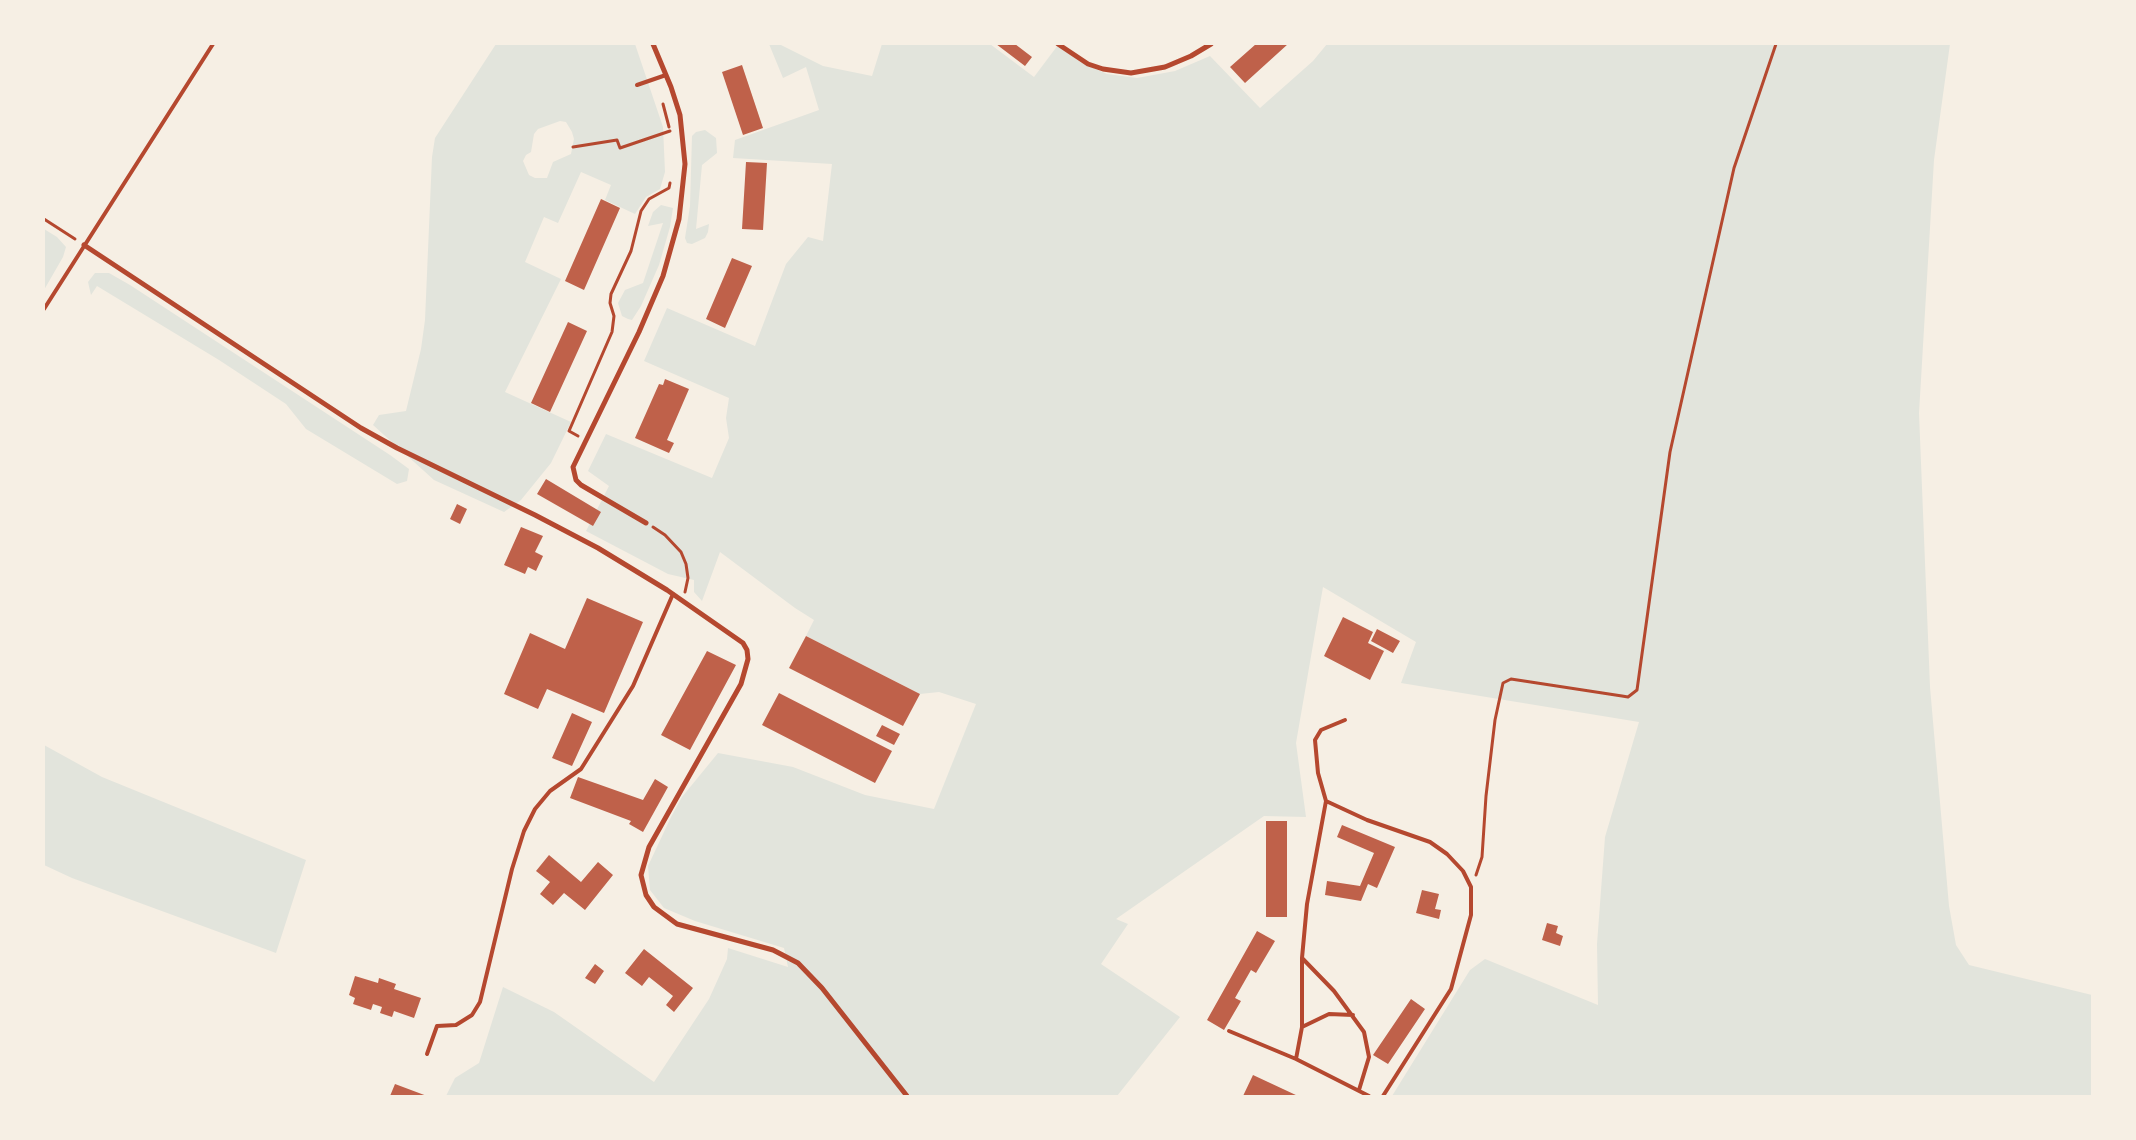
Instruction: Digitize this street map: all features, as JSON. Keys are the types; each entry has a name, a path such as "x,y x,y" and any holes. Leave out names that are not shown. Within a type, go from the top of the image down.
{"street":[{"path":"646,523 591,492 576,480 573,467 585,439 620,374 656,292 671,253 679,219 685,164 680,114 653,44"},
{"path":"1058,44 1088,64 1103,69 1131,73 1165,68 1211,44"},
{"path":"84,245 376,436 579,538 683,600 743,643 748,658 741,684 649,847 641,875 646,895 654,907 677,924 772,950 798,963 822,988 907,1096"}],"lane":[{"path":"44,309 213,44"},
{"path":"638,85 666,75"},
{"path":"427,1054 437,1026 456,1025 472,1015 480,1002 512,869 524,831 535,809 550,791 582,769 634,686 672,594"},
{"path":"1296,1059 1302,1027 1302,958 1308,904 1326,801 1318,773 1315,740 1321,730 1345,720"},
{"path":"1326,801 1368,820 1430,842 1447,854 1463,872 1469,883 1472,903 1471,915 1451,989 1383,1096"},
{"path":"1302,958 1353,1015 1364,1032 1369,1047 1369,1057 1359,1090"},
{"path":"1302,1027 1329,1014 1353,1015"},
{"path":"1230,1031 1296,1059 1370,1096"}],"path":[{"path":"1469,883 1477,873 1482,857 1486,796 1495,720 1503,683 1511,679 1628,697 1637,690 1645,623 1658,546 1660,511 1676,425 1734,168 1776,44"},
{"path":"573,147 617,140 620,148 670,132 662,102"},
{"path":"585,439 569,431 612,332 614,316 610,303 611,294 632,251 641,211 649,199 668,188 671,176"},
{"path":"44,218 84,245"},
{"path":"646,523 665,535 681,552 686,564 688,578 683,600"}],"shaded area":[{"path":"496,44 635,44 663,127 665,172 660,189 646,197 635,214 605,200 611,185 581,172 558,223 544,217 525,262 561,279 505,392 571,422 551,463 521,500 504,512 434,480 373,425 379,415 406,411 421,349 425,320 432,157 435,138","holes":["560,121 566,122 574,139 571,154 553,162 547,178 535,178 529,175 523,161 526,155 531,152 534,134 538,129"]},
{"path":"769,44 779,44 823,66 872,76 882,44 990,44 1034,77 1058,45 1080,62 1107,74 1137,78 1175,71 1210,56 1260,108 1313,61 1327,44 1950,44 1934,160 1919,413 1930,687 1949,906 1956,945 1969,965 2092,995 2092,1096 1392,1096 1470,970 1485,959 1598,1005 1597,944 1605,837 1639,722 1401,683 1416,642 1323,587 1296,743 1306,817 1264,816 1116,919 1128,924 1101,964 1180,1017 1117,1096 446,1096 455,1078 479,1063 503,987 554,1012 654,1082 709,999 727,959 728,948 788,967 784,948 695,921 664,908 650,890 648,866 671,817 682,797 718,753 793,767 865,795 934,809 976,704 939,692 920,694 806,636 814,620 720,552 702,601 694,592 694,580 668,574 586,531 609,486 588,471 606,434 712,478 729,438 726,418 729,398 644,361 667,308 755,346 786,264 808,237 823,241 832,164 733,158 735,140 819,110 806,67 783,78"},
{"path":"705,130 716,138 717,153 702,165 696,229 709,224 705,238 692,244 687,243 685,238 690,206 692,136 696,132"},
{"path":"661,205 673,208 670,227 659,265 641,306 632,320 628,319 622,316 618,303 625,290 643,283 663,223 648,226 653,212"},
{"path":"44,229 57,237 66,247 63,257 44,290"},
{"path":"95,273 109,273 130,285 390,455 409,469 407,481 397,484 306,429 286,404 219,360 97,286 91,295 88,282"},
{"path":"44,745 102,777 306,860 276,953 72,878 44,865"}],"building":[{"path":"996,44 1015,44 1032,57 1025,66"},
{"path":"1256,44 1288,44 1245,83 1230,67"},
{"path":"742,65 763,128 743,135 722,72"},
{"path":"746,162 767,163 763,230 742,229"},
{"path":"601,199 620,208 584,290 565,281"},
{"path":"732,258 752,266 725,328 706,319"},
{"path":"568,322 587,331 550,412 531,403"},
{"path":"665,379 689,389 667,440 674,443 669,453 635,438 659,384 663,385"},
{"path":"546,479 601,512 593,526 537,494"},
{"path":"457,504 467,509 460,524 450,519"},
{"path":"521,527 543,536 535,552 543,556 536,571 528,567 525,574 504,565"},
{"path":"587,598 643,622 604,713 547,689 538,709 504,694 530,633 565,649"},
{"path":"1343,617 1373,632 1368,643 1384,651 1370,680 1324,656"},
{"path":"1377,629 1400,641 1393,653 1371,641"},
{"path":"806,636 920,694 903,726 789,668"},
{"path":"707,651 736,665 690,750 661,735"},
{"path":"779,693 892,751 875,783 762,725"},
{"path":"572,713 592,722 572,766 552,758"},
{"path":"882,725 900,734 894,745 876,736"},
{"path":"578,777 643,800 655,779 668,787 643,832 629,824 631,821 570,798"},
{"path":"1266,821 1287,821 1287,917 1266,917"},
{"path":"1342,825 1395,847 1377,888 1368,884 1361,901 1325,895 1327,881 1360,886 1374,853 1337,837"},
{"path":"549,855 581,882 598,862 613,875 585,910 564,893 553,905 540,894 550,882 536,871"},
{"path":"1422,890 1439,894 1435,909 1441,910 1439,919 1416,913"},
{"path":"1547,923 1558,926 1556,933 1563,936 1560,946 1542,940"},
{"path":"1257,931 1275,941 1256,973 1251,970 1235,998 1241,1001 1224,1030 1207,1020"},
{"path":"644,949 693,988 674,1012 666,1005 673,996 649,977 642,986 625,973"},
{"path":"595,964 604,971 595,984 585,978"},
{"path":"355,976 378,983 379,978 396,984 394,989 421,998 414,1018 394,1011 392,1017 380,1013 382,1007 373,1004 371,1010 353,1004 355,998 349,995"},
{"path":"1411,999 1425,1009 1388,1064 1373,1055"},
{"path":"1253,1075 1298,1096 1243,1096"},
{"path":"395,1084 427,1096 390,1096"}]}
